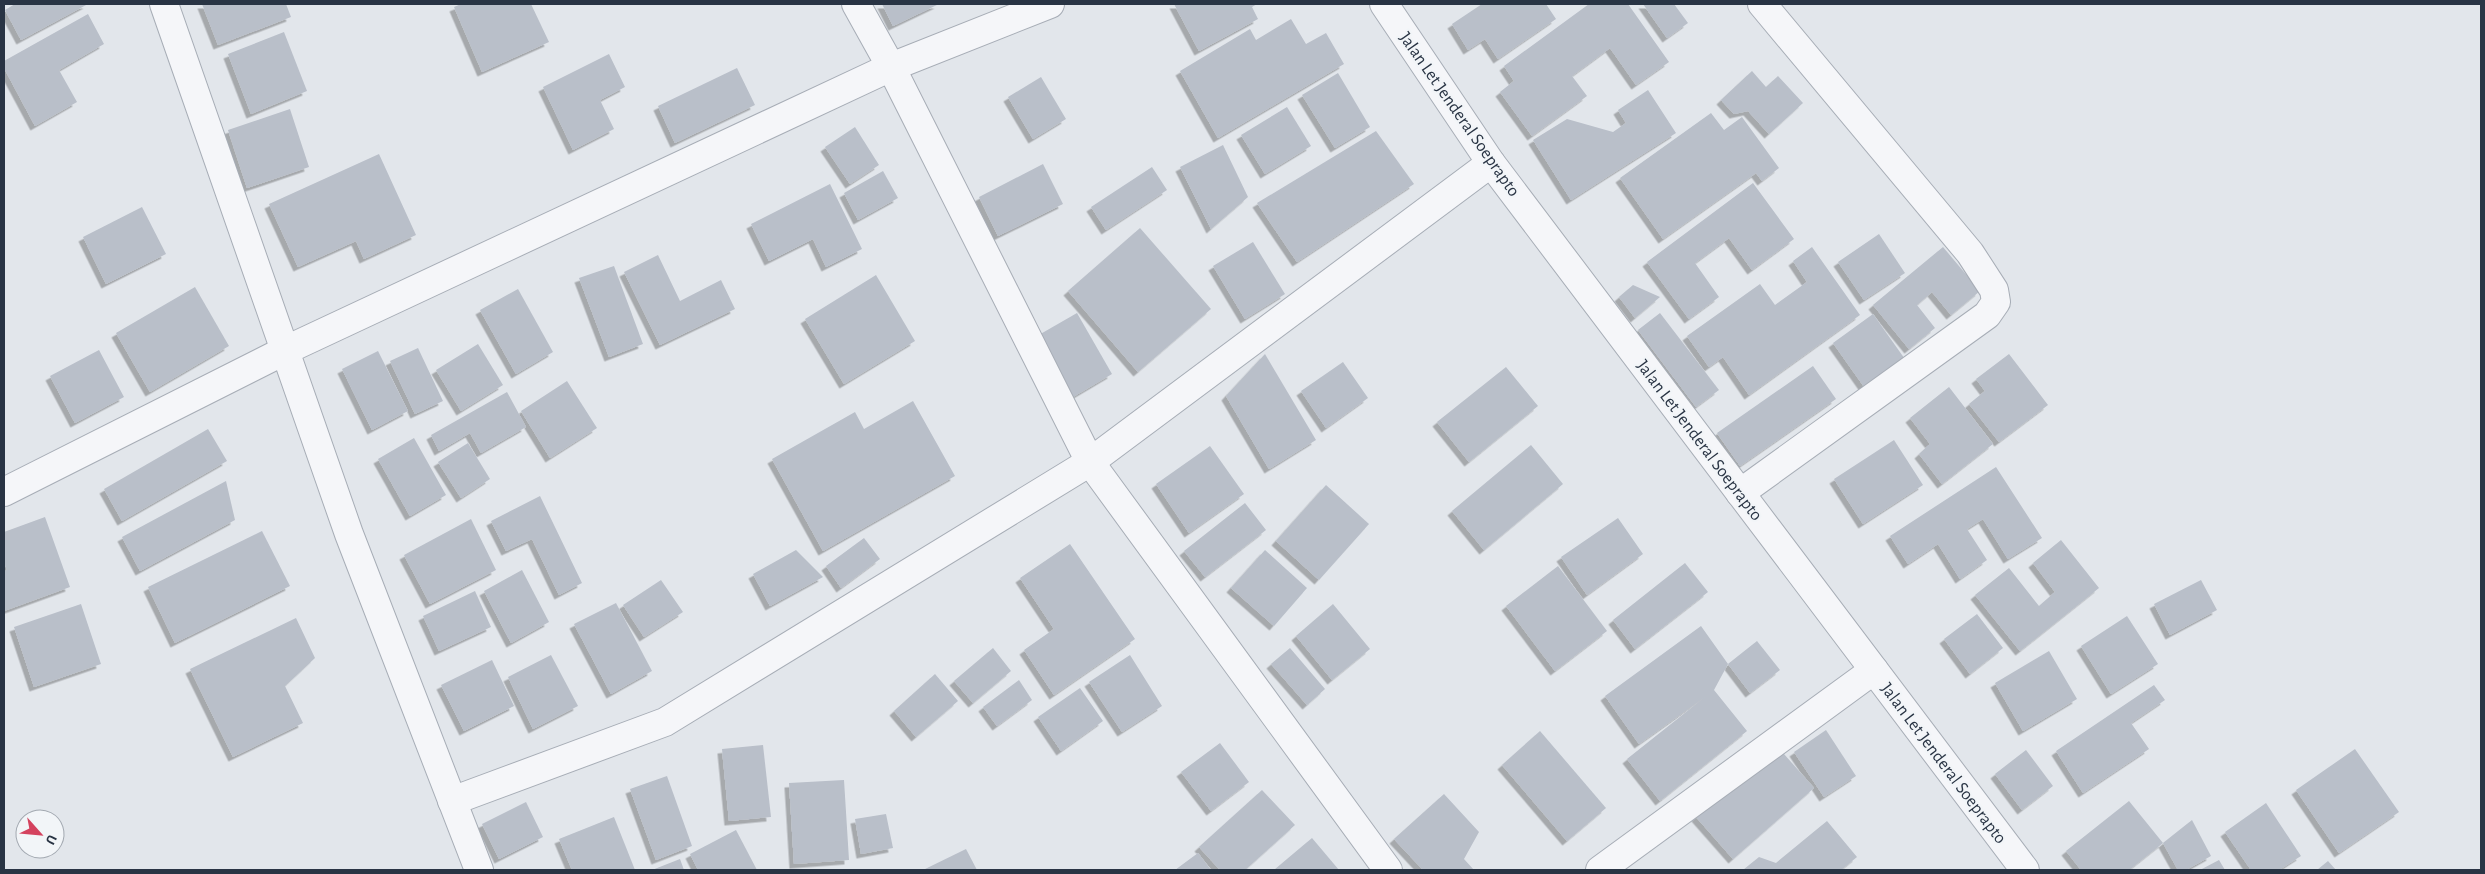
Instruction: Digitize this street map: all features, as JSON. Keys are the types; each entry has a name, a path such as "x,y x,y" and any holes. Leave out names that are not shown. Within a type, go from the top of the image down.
{"street":[{"path":"164,4 349,534 479,870"},
{"path":"856,4 891,68 1090,462 1388,870"},
{"path":"4,492 284,351 891,68 1050,4"},
{"name":"Jalan Let Jenderal Soeprapto","path":"1384,4 1491,163 2024,870"},
{"path":"1740,493 1987,315 1996,302 1994,290 1970,253 1762,4"},
{"path":"452,801 664,722 1090,462 1491,163"},
{"path":"1600,870 1874,670"}],"building":[{"path":"15,4 88,4 21,40 5,10"},
{"path":"202,4 286,4 291,17 218,45"},
{"path":"461,4 531,4 549,42 482,72 454,7"},
{"path":"882,4 939,4 893,26"},
{"path":"1174,4 1257,4 1252,7 1258,19 1199,51"},
{"path":"1482,4 1546,4 1556,19 1498,59 1485,39 1468,50 1452,24"},
{"path":"1589,4 1628,4 1669,62 1636,85 1610,48 1572,76 1587,96 1532,136 1500,92 1514,81 1504,66"},
{"path":"1643,4 1674,4 1688,23 1667,38"},
{"path":"88,14 104,44 59,70 77,102 35,126 4,68 4,61"},
{"path":"1291,19 1306,44 1326,33 1344,64 1218,138 1180,71 1250,29 1256,40"},
{"path":"284,32 307,91 251,114 228,54"},
{"path":"609,54 625,87 600,100 614,129 573,150 543,87"},
{"path":"737,68 755,105 675,143 658,106"},
{"path":"1752,71 1766,87 1778,76 1803,103 1769,134 1748,111 1734,114 1721,100"},
{"path":"1338,73 1370,127 1335,148 1302,95"},
{"path":"1041,77 1066,119 1033,139 1008,97"},
{"path":"1648,90 1676,133 1571,200 1533,140 1567,119 1613,132 1626,123 1618,110"},
{"path":"1287,107 1311,146 1265,174 1241,135"},
{"path":"290,109 309,167 247,188 228,130"},
{"path":"1711,113 1724,130 1742,117 1779,168 1762,181 1756,173 1663,239 1620,178"},
{"path":"855,127 879,165 850,184 825,147"},
{"path":"1376,131 1414,184 1297,262 1257,203"},
{"path":"1223,145 1248,197 1211,229 1180,167"},
{"path":"379,154 416,235 364,259 356,241 298,267 269,204"},
{"path":"1043,164 1063,204 998,236 979,197"},
{"path":"1152,167 1167,190 1106,230 1091,207"},
{"path":"883,171 898,198 858,220 844,193"},
{"path":"1753,183 1794,239 1752,270 1729,238 1695,263 1719,297 1689,319 1647,262"},
{"path":"830,184 862,249 826,267 813,239 769,261 751,224"},
{"path":"142,207 166,254 106,284 83,237"},
{"path":"1140,228 1211,309 1138,372 1068,291"},
{"path":"1879,234 1905,273 1864,300 1838,262"},
{"path":"1253,242 1285,294 1245,319 1213,266"},
{"path":"1812,247 1860,315 1749,395 1723,357 1709,367 1687,336 1760,284 1775,305 1807,282 1793,261"},
{"path":"1943,247 1980,291 1951,315 1932,292 1917,305 1935,328 1909,349 1873,305"},
{"path":"658,255 680,301 721,280 735,309 660,345 624,272"},
{"path":"614,266 643,344 609,357 579,278"},
{"path":"876,275 915,341 844,384 805,319"},
{"path":"1633,285 1660,297 1635,318 1619,297"},
{"path":"195,287 229,346 150,392 116,333"},
{"path":"518,289 553,352 516,374 480,310"},
{"path":"1077,313 1112,374 1073,397 1037,336"},
{"path":"1660,313 1719,390 1696,407 1638,330"},
{"path":"1873,314 1907,362 1867,391 1833,343"},
{"path":"478,344 503,385 461,411 436,370"},
{"path":"418,348 443,401 415,414 390,361"},
{"path":"99,350 124,397 75,423 50,376"},
{"path":"378,351 408,411 372,430 342,369"},
{"path":"1265,354 1316,440 1269,469 1226,396"},
{"path":"2009,354 2048,405 1999,442 1969,404 1985,391 1976,379"},
{"path":"1343,362 1368,398 1326,428 1301,391"},
{"path":"1813,366 1836,399 1740,466 1717,433"},
{"path":"1506,367 1538,406 1469,462 1437,422"},
{"path":"567,381 597,428 550,458 521,411"},
{"path":"1949,387 1993,444 1942,484 1919,454 1930,444 1910,418"},
{"path":"507,392 526,427 481,453 470,433 439,451 431,435"},
{"path":"913,401 955,476 823,551 772,459 855,412 864,429"},
{"path":"208,429 227,461 122,521 104,489"},
{"path":"414,438 446,495 410,516 378,459"},
{"path":"1894,440 1923,485 1863,524 1834,479"},
{"path":"468,443 490,479 461,498 438,462"},
{"path":"1531,445 1563,484 1484,550 1452,511"},
{"path":"1210,446 1244,494 1189,533 1156,484"},
{"path":"1996,467 2042,538 2008,559 1983,519 1967,529 1987,560 1960,579 1938,544 1908,564 1890,536"},
{"path":"226,481 235,520 140,571 122,537"},
{"path":"1326,485 1369,524 1319,580 1276,541"},
{"path":"540,496 582,583 559,595 532,539 506,551 491,521"},
{"path":"1245,503 1266,530 1205,577 1184,551"},
{"path":"45,517 70,587 4,611 4,572 7,570 4,562 4,532"},
{"path":"1618,518 1643,554 1587,595 1561,557"},
{"path":"471,519 496,570 430,604 404,555"},
{"path":"262,531 290,586 175,643 148,587"},
{"path":"864,538 880,559 841,588 826,566"},
{"path":"2061,540 2099,588 2020,651 1975,595 2009,568 2039,606 2055,592 2033,563"},
{"path":"1070,544 1135,639 1054,695 1024,650 1054,629 1020,578"},
{"path":"796,550 823,577 770,606 753,574"},
{"path":"1265,550 1307,588 1274,626 1231,588"},
{"path":"1685,563 1708,592 1635,649 1613,620"},
{"path":"1558,566 1607,631 1555,671 1506,606"},
{"path":"522,570 549,622 511,643 484,591"},
{"path":"661,580 683,612 644,637 623,605"},
{"path":"2201,580 2217,610 2170,635 2154,604"},
{"path":"475,591 491,627 439,651 423,616"},
{"path":"616,603 652,671 611,694 574,624"},
{"path":"81,604 101,664 34,687 14,627"},
{"path":"1333,604 1370,649 1332,680 1296,636"},
{"path":"1977,614 2003,648 1970,674 1944,639"},
{"path":"2127,616 2158,664 2111,694 2081,646"},
{"path":"296,618 315,658 285,686 303,723 233,757 190,669"},
{"path":"1701,626 1728,664 1714,690 1747,731 1660,801 1627,759 1705,697 1639,744 1605,696"},
{"path":"1757,641 1780,670 1750,693 1728,664"},
{"path":"993,648 1011,671 973,703 954,681"},
{"path":"1290,648 1325,689 1307,705 1271,664"},
{"path":"2049,651 2077,699 2023,731 1995,683"},
{"path":"551,655 578,706 533,729 508,677"},
{"path":"1130,655 1162,706 1122,732 1089,682"},
{"path":"492,660 514,706 464,731 441,685"},
{"path":"935,674 958,701 916,737 894,711"},
{"path":"1019,680 1032,700 997,726 983,707"},
{"path":"2154,685 2165,700 2131,723 2149,749 2083,793 2056,751"},
{"path":"1080,688 1103,721 1061,751 1038,717"},
{"path":"1826,730 1856,776 1824,797 1794,752"},
{"path":"1540,731 1606,808 1567,841 1502,765"},
{"path":"1220,743 1249,782 1211,811 1181,772"},
{"path":"763,745 771,817 729,821 722,749"},
{"path":"1777,746 1814,788 1733,859 1696,817"},
{"path":"2355,749 2399,812 2339,853 2296,790"},
{"path":"2026,750 2053,786 2022,810 1995,774"},
{"path":"667,776 692,846 656,860 630,789"},
{"path":"844,780 849,860 794,864 789,783"},
{"path":"1262,790 1295,825 1245,870 1220,870 1199,847"},
{"path":"1444,794 1479,832 1464,859 1474,870 1423,870 1394,839"},
{"path":"2129,801 2163,843 2129,870 2081,870 2066,851"},
{"path":"526,802 543,837 499,859 482,824"},
{"path":"2266,803 2301,856 2279,870 2251,870 2225,832"},
{"path":"886,814 893,848 861,854 855,819"},
{"path":"614,817 635,870 572,870 559,839"},
{"path":"2192,820 2211,856 2186,870 2178,870 2163,843"},
{"path":"1827,821 1857,857 1841,870 1743,870 1759,857 1776,863"},
{"path":"736,830 757,870 698,870 690,854"},
{"path":"1312,838 1339,870 1274,870"},
{"path":"966,849 977,870 923,870"},
{"path":"1198,853 1211,870 1175,870"},
{"path":"680,859 684,870 652,870"},
{"path":"2219,860 2225,870 2200,870"},
{"path":"2328,861 2336,870 2317,870"}]}
